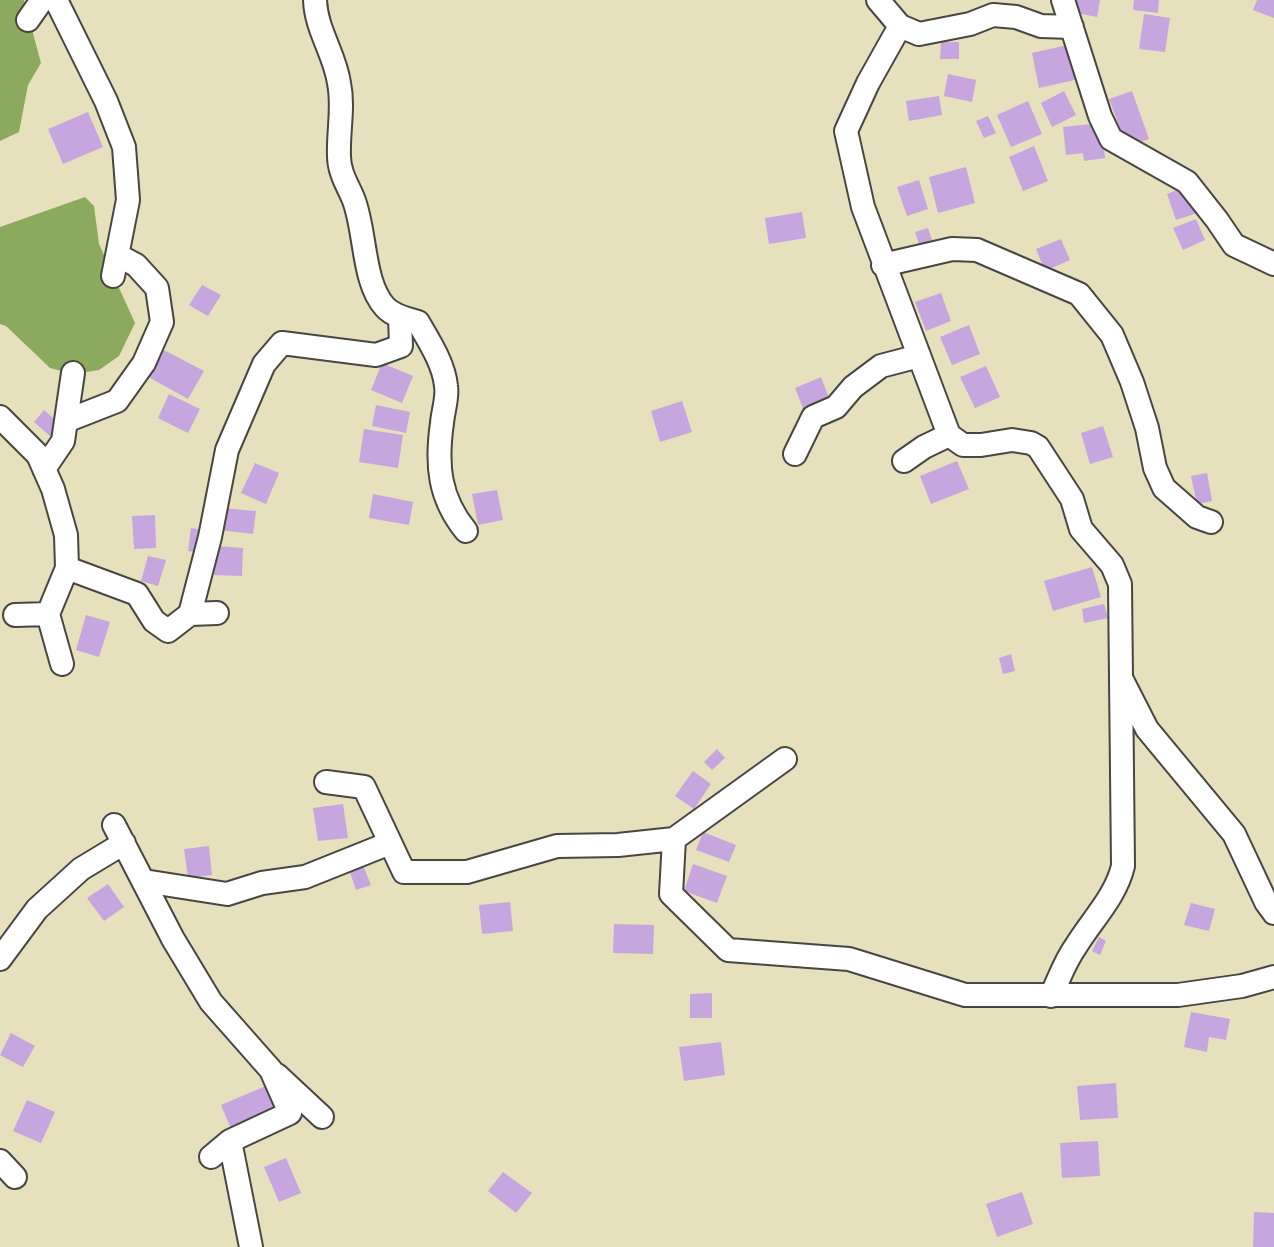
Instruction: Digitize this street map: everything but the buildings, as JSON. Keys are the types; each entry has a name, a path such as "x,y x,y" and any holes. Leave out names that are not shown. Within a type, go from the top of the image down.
{"street":[{"path":"28,20 42,0"},
{"path":"56,0 106,101 124,147 128,200 116,266 136,265 157,288 162,322 144,363 117,401 66,421"},
{"path":"315,0 316,16 339,81 341,106 339,158 345,183 353,199 374,288 386,308 400,317 418,322 432,346 446,386 440,432 441,483 451,512 466,531"},
{"path":"878,0 900,26 919,34 970,24 993,15 1016,16 1041,26 1072,27"},
{"path":"1063,0 1100,116 1111,139 1186,182 1234,245 1274,264"},
{"path":"900,26 867,83 846,131 863,207 949,435 963,445 981,445 1012,440 1031,443 1048,460 1072,498 1081,529 1112,565 1120,584 1123,866 1120,879 1074,948 1051,996"},
{"path":"883,265 952,249 977,250 1079,294 1112,335 1132,382 1147,428 1155,468 1164,488 1197,517 1211,522"},
{"path":"190,614 210,537 227,450 264,364 282,343 376,355 401,346 400,317"},
{"path":"795,454 813,417 836,407 853,387 881,366 919,356"},
{"path":"44,469 63,441 73,373"},
{"path":"0,417 38,455 66,535 67,568 48,614 62,664"},
{"path":"904,461 924,447 949,435"},
{"path":"67,568 137,594 154,621 168,631 190,614 217,613"},
{"path":"15,615 48,614"},
{"path":"1120,676 1147,729 1234,834 1266,902 1274,913"},
{"path":"326,782 364,787 404,872 467,872 557,846 618,845 674,839 785,759"},
{"path":"0,959 37,909 119,834 211,1002 272,1070 322,1117"},
{"path":"674,839 671,894 728,950 849,959 965,995 1178,995 1242,986 1274,977"},
{"path":"144,881 227,894 262,883 305,877 390,843"},
{"path":"211,1158 230,1141 290,1113 272,1070"},
{"path":"230,1141 251,1247"}],"green space":[{"path":"0,0 24,0 41,63 28,85 19,132 0,141"},
{"path":"85,197 94,206 99,244 135,323 119,356 99,370 74,374 50,368 6,326 0,324 0,227"}]}
